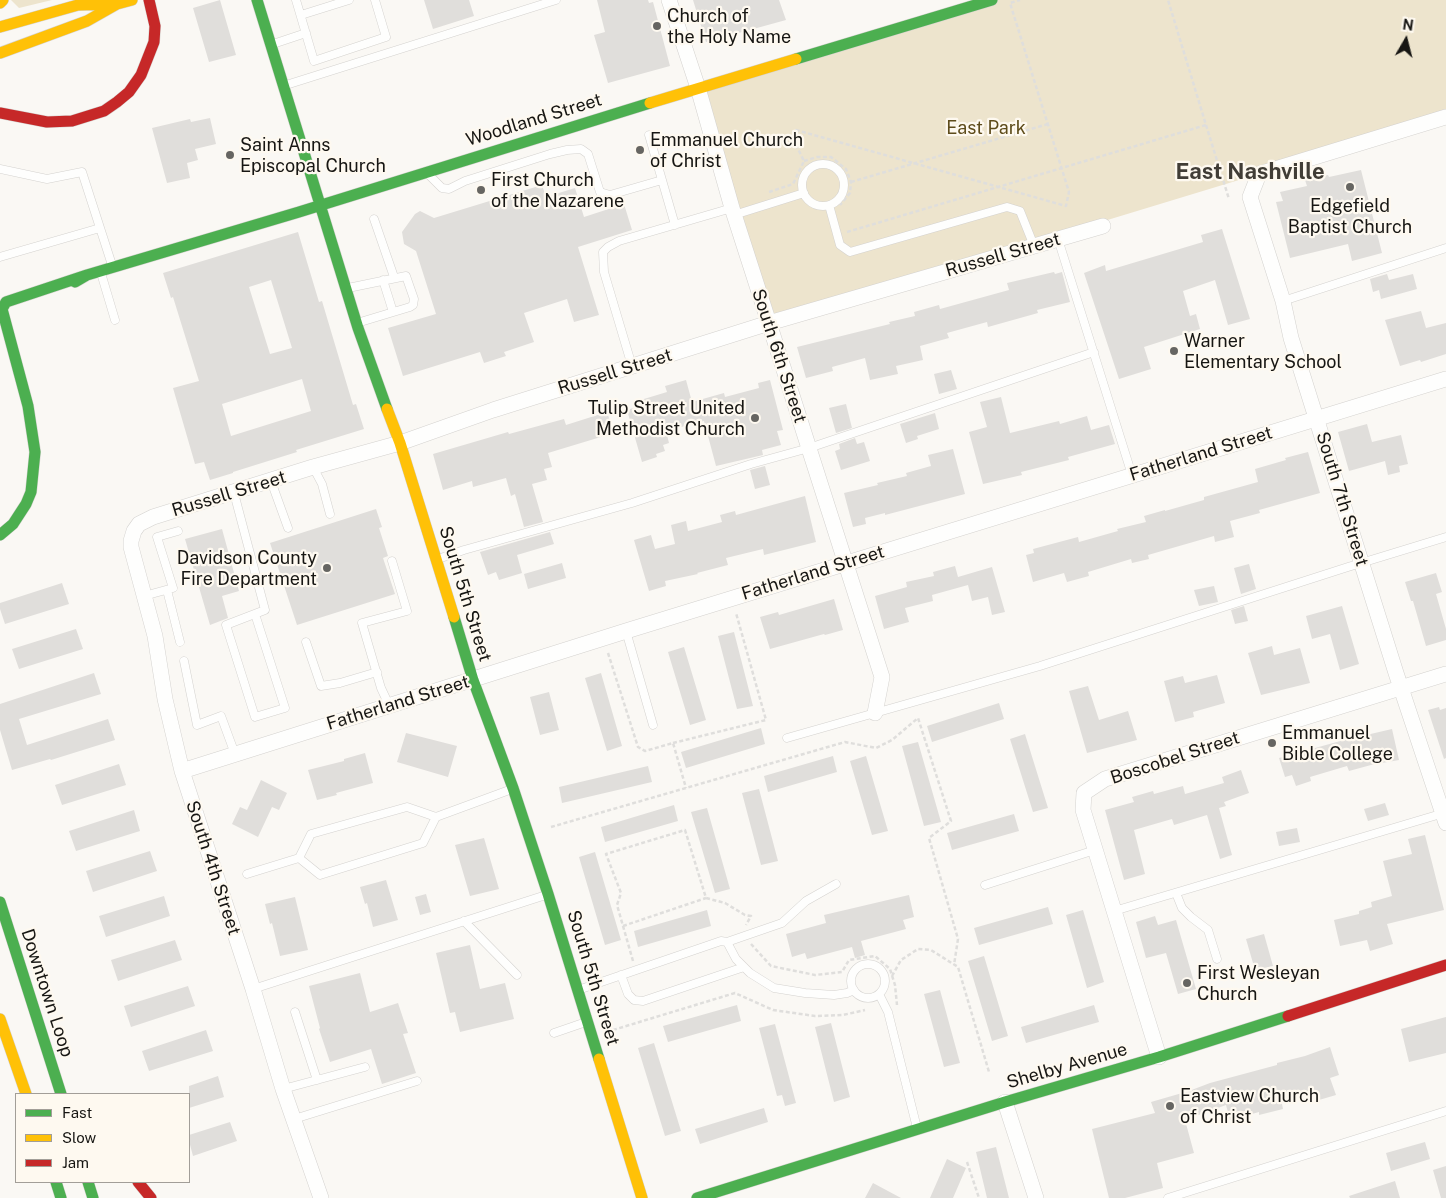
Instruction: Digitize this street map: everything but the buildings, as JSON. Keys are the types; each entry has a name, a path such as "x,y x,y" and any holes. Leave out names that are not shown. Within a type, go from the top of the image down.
{"main road":[{"path":"0,3 3,0"},
{"path":"0,28 78,5 117,4 132,0"},
{"path":"0,113 47,122 72,122 104,111 117,102 128,92 141,75 154,42 154,26 149,0"},
{"name":"South 5th Street","path":"257,0 346,289 400,443 473,680 513,788 548,894 642,1198"},
{"name":"Woodland Street","path":"0,292 58,278 87,275 992,0"},
{"path":"0,52 87,21 117,4"},
{"path":"0,535 12,524 26,504 31,492 35,464 32,422 18,366 2,315 2,309 6,302 87,275"},
{"path":"0,346 18,366"},
{"name":"Downtown Loop","path":"0,902 61,1093"},
{"name":"Shelby Avenue","path":"697,1198 1005,1102 1159,1057 1446,965"},
{"path":"0,1019 26,1093"},
{"path":"39,1025 67,1071"},
{"path":"56,1183 61,1198"},
{"path":"88,1183 93,1198"},
{"path":"139,1183 151,1198"}],"street":[{"name":"South 6th Street","path":"669,0 698,88 733,212 882,677 875,712"},
{"name":"South 7th Street","path":"1445,816 1401,688 1250,198 1259,174 1446,117"},
{"name":"Russell Street","path":"134,532 139,524 153,517 313,467 400,443 493,410 769,323 1102,226"},
{"name":"Fatherland Street","path":"182,770 626,631 1446,379"},
{"name":"South 4th Street","path":"134,532 131,547 155,636 165,698 182,770 284,1089 321,1198"},
{"name":"Boscobel Street","path":"1159,1057 1083,810 1084,793 1105,778 1446,674"},
{"path":"1005,1102 1036,1198"}],"lane":[{"path":"296,0 314,61 386,38 375,0"},
{"path":"284,86 556,0"},
{"path":"301,15 324,5 343,1"},
{"path":"271,44 306,32"},
{"path":"649,135 675,225"},
{"path":"427,172 442,188 449,189 465,181 567,150 581,149 588,154 600,192 610,195 662,180"},
{"path":"823,164 830,165 841,174 844,188 838,200 828,205 818,205 811,202 804,193 802,185 803,178 810,168 823,164"},
{"path":"0,169 47,179 82,172 113,267"},
{"path":"632,366 604,272 603,252 619,241 804,193"},
{"path":"828,205 840,245 850,252 1007,207 1020,210 1034,246"},
{"path":"374,219 394,277"},
{"path":"0,257 100,228"},
{"path":"1058,239 1132,475"},
{"path":"1283,300 1446,248"},
{"path":"100,271 115,320"},
{"path":"346,289 394,277 406,276 414,299 413,305 357,323"},
{"path":"383,280 393,312"},
{"path":"436,560 464,550 632,503 751,464 809,448 1094,352"},
{"path":"313,467 322,484 330,514"},
{"path":"271,481 288,528"},
{"path":"234,492 264,610 226,625 255,717 285,708 255,614"},
{"path":"144,596 173,588 157,537 178,531"},
{"path":"787,738 1040,666 1446,538"},
{"path":"389,705 362,624 407,611 392,561"},
{"path":"168,590 180,642"},
{"path":"626,631 653,725"},
{"path":"306,642 321,686 340,683 377,672"},
{"path":"184,662 197,725 221,716 235,754"},
{"path":"247,874 299,858 311,834 407,807 436,817 513,788"},
{"path":"1114,911 1445,816"},
{"path":"299,858 320,875 423,843 436,817"},
{"path":"985,885 1095,850"},
{"path":"578,990 721,941 727,942 782,923 806,901 836,884"},
{"path":"1176,893 1182,908 1208,930 1217,959"},
{"path":"253,989 548,894"},
{"path":"464,921 518,975"},
{"path":"727,942 736,959 750,973 774,988 834,995 854,990"},
{"path":"867,964 874,965 880,969 884,975 885,982 879,994 873,998 859,996 851,984 855,970 867,964"},
{"path":"621,975 628,994 634,1000 643,1002 744,967"},
{"path":"879,994 888,1012 918,1130"},
{"path":"295,1012 317,1080"},
{"path":"554,1033 588,1022"},
{"path":"284,1089 365,1067"},
{"path":"294,1119 417,1081"},
{"path":"1168,1198 1446,1111"}],"path":[{"path":"804,161 793,139 796,130 1066,206 1070,192 1010,3 1020,0"},
{"path":"1168,0 1229,199"},
{"path":"850,182 1048,124"},
{"path":"845,224 848,233 1206,125"},
{"path":"768,192 793,184 804,161 817,157 830,157 846,169 850,182 850,192 840,206"},
{"path":"674,743 766,720 736,613"},
{"path":"551,827 845,742 876,748 892,740 918,718 951,821 928,838 958,939 954,965"},
{"path":"633,962 617,905 621,893 606,854 685,830 706,898"},
{"path":"623,926 706,898 725,903 750,916 746,927"},
{"path":"892,976 901,960 918,949 931,950 958,967 989,1072"},
{"path":"614,1030 735,993 773,1010 815,1016 844,1015 865,1010"},
{"path":"967,1162 978,1198"}],"green space":[{"path":"11,0 52,0 19,8"},
{"name":"East Park","path":"981,0 1446,0 1446,117 769,323 698,88"}],"traffic: fast":[{"path":"257,0 358,328 387,409"},
{"path":"796,59 992,0"},
{"path":"75,282 87,275 299,212 650,103"},
{"path":"0,535 13,524 26,504 31,492 35,452 28,406 2,309 6,302 87,275"},
{"path":"454,617 473,680 513,788 548,894 599,1059"},
{"path":"0,902 61,1093"},
{"path":"697,1198 1288,1016"},
{"path":"56,1183 61,1198"},
{"path":"88,1183 93,1198"}],"traffic: slow":[{"path":"0,3 3,0"},
{"path":"0,53 87,21 117,4 132,0"},
{"path":"0,27 78,5 113,4"},
{"path":"650,103 796,59"},
{"path":"387,409 400,443 454,617"},
{"path":"0,1019 26,1093"},
{"path":"599,1059 642,1198"}],"traffic: jam":[{"path":"0,113 47,122 72,121 104,111 117,102 129,92 141,75 154,42 155,26 149,0"},
{"path":"1288,1016 1446,965"},
{"path":"139,1183 151,1198"}],"place":[{"name":"Church of the Holy Name","path":"657,26"},
{"name":"Emmanuel Church of Christ","path":"640,150"},
{"name":"Saint Anns Episcopal Church","path":"230,155"},
{"name":"Edgefield Baptist Church","path":"1350,187"},
{"name":"First Church of the Nazarene","path":"481,190"},
{"name":"Warner Elementary School","path":"1174,351"},
{"name":"Tulip Street United Methodist Church","path":"755,418"},
{"name":"Davidson County Fire Department","path":"327,568"},
{"name":"Emmanuel Bible College","path":"1272,743"},
{"name":"First Wesleyan Church","path":"1187,983"},
{"name":"Eastview Church of Christ","path":"1170,1106"}],"district":[{"name":"East Nashville","path":"1250,172"}]}
